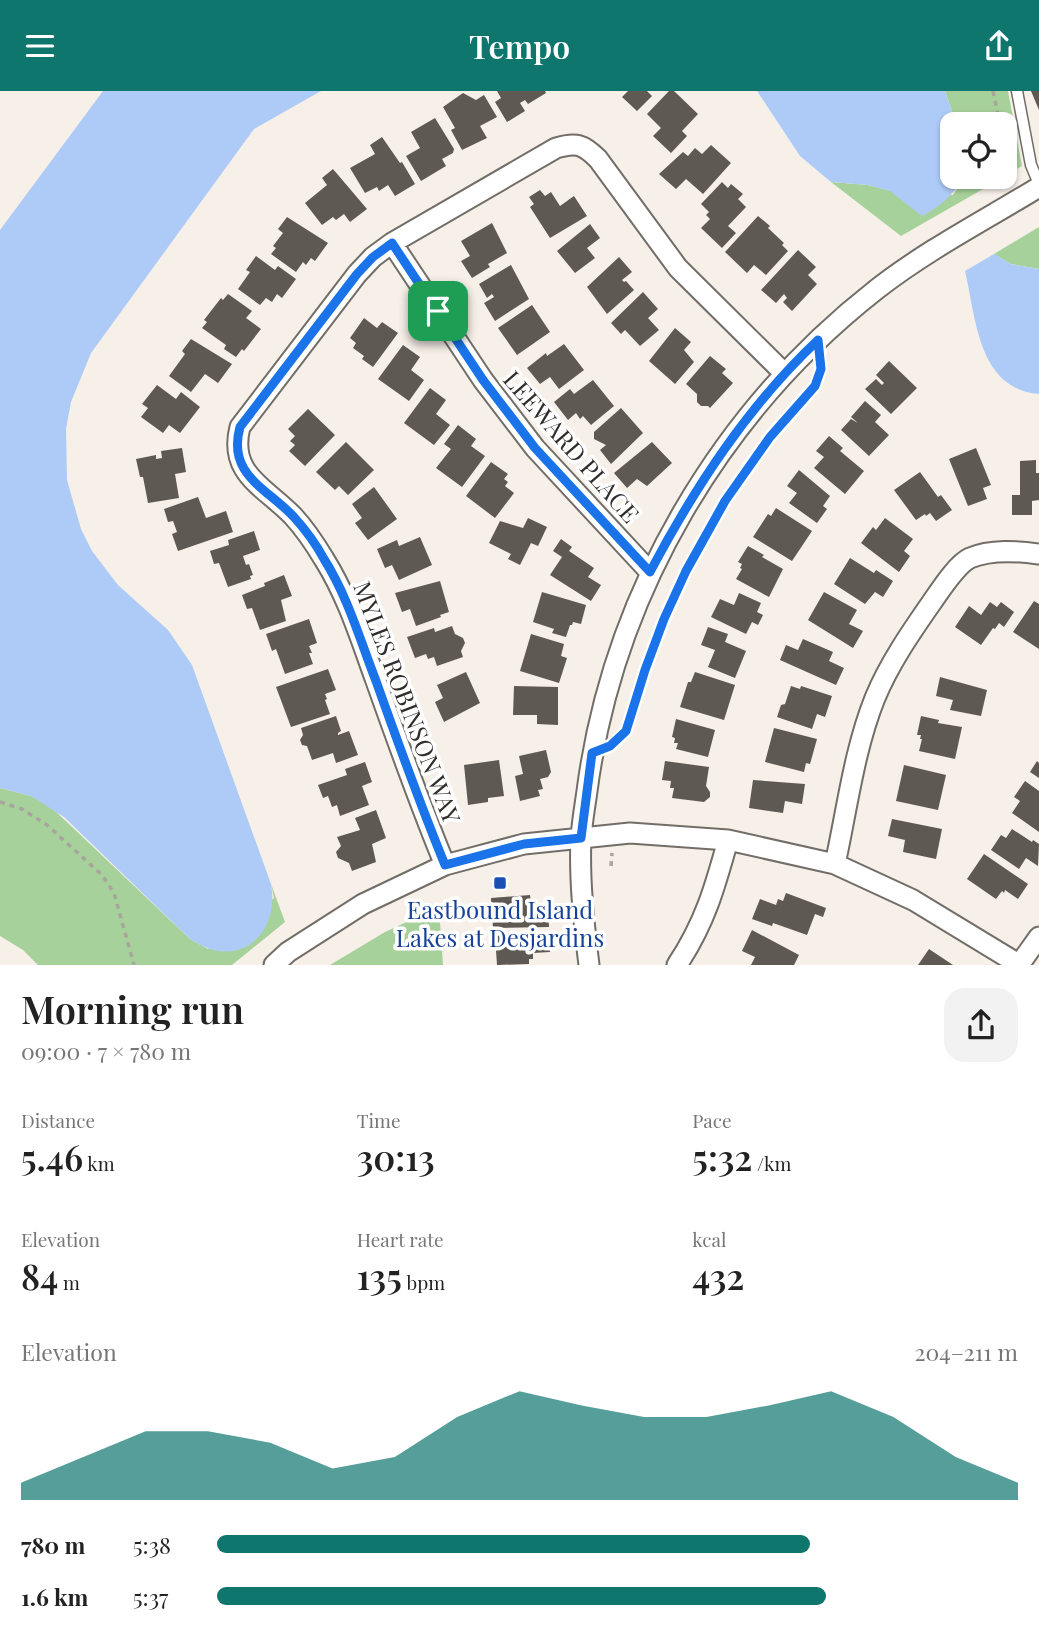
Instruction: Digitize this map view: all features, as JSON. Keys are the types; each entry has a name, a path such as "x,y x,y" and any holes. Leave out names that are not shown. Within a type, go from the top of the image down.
{"street":[{"name":"MYLES ROBINSON WAY","path":"445,865 344,596 324,558 294,517 239,462 236,443 240,427 357,274 373,257 392,243 556,148 568,144 585,146 598,159 678,268 783,373"},
{"path":"589,965 581,838 592,753 628,625 650,572 681,513 730,440 783,373 818,340 878,289 1034,189"},
{"name":"LEEWARD PLACE","path":"392,243 483,380 535,448 650,572"},
{"path":"835,864 850,786 875,698 909,634 946,582 968,559 987,553 1013,551 1039,554"},
{"path":"281,959 363,904 445,865 524,844 630,833 729,840 835,864 913,900 1020,965 1039,937"},
{"path":"677,965 709,909 729,840"}],"lane":[{"path":"1017,91 1034,189"},
{"path":"592,753 610,746 626,731 664,619 686,571 725,501 770,437 815,386 821,369 818,340"}],"path":[{"path":"993,91 997,112"},
{"path":"0,802 22,809 47,825 102,875 114,893 135,965"}],"green space":[{"path":"945,91 1008,91 1012,112 952,112"},
{"path":"1017,139 1022,166 1017,169"},
{"path":"831,182 868,185 891,191 953,195 957,189 983,189 901,236"},
{"path":"1039,227 1039,269 1011,264 994,254"},
{"path":"0,788 31,796 50,806 190,939 208,949 274,898 271,884 285,922 232,965 38,965 23,950 0,936"},
{"path":"439,907 443,965 330,965 385,932"}],"water":[{"path":"103,91 321,91 254,129 91,353 71,402 66,429 67,480 81,529 92,551 118,585 168,630 192,665 271,884 271,912 259,936 238,950 225,952 210,949 190,939 64,817 31,796 0,788 0,230"},
{"path":"757,91 945,91 952,112 940,112 940,189 955,189 922,216 890,191 868,185 831,182 800,156"},
{"path":"994,254 1011,264 1039,269 1039,394 1019,389 1003,379 983,348 965,271"}],"building":[{"path":"497,91 546,93 528,104 525,100 520,103 525,111 507,122 495,102 501,98"},
{"path":"628,91 647,91 652,96 637,111 622,97"},
{"path":"669,91 674,91 698,114 682,131 687,136 671,153 653,136 661,128 647,114"},
{"path":"1031,91 1039,91 1039,110"},
{"path":"463,93 476,100 484,95 497,117 480,126 487,138 462,150 451,130 455,128 443,107"},
{"path":"435,118 454,149 453,153 442,159 446,166 421,181 406,156 420,148 411,132"},
{"path":"382,137 415,184 395,196 388,185 379,191 377,187 365,193 350,168 375,154 370,145"},
{"path":"711,145 731,163 703,194 686,179 676,189 659,174 683,152 688,156 695,148 702,154"},
{"path":"333,169 367,209 350,222 344,214 336,220 333,217 322,225 305,203 327,185 322,178"},
{"path":"722,182 728,188 731,184 743,194 738,199 746,207 728,226 736,233 722,248 701,228 710,219 706,215 709,212 701,204"},
{"path":"540,190 545,196 551,192 560,206 574,196 587,216 550,238 530,207 534,204 529,197"},
{"path":"758,216 770,226 768,228 784,243 782,245 788,251 766,275 754,265 747,273 725,252"},
{"path":"287,217 328,243 315,261 311,258 306,265 303,262 296,272 271,254 276,248 273,246 283,233 278,229"},
{"path":"492,223 507,253 472,278 461,261 470,256 461,241"},
{"path":"590,224 600,238 587,248 595,258 575,273 557,251"},
{"path":"798,250 816,267 808,275 817,284 792,311 783,302 787,298 784,294 776,303 761,290"},
{"path":"256,256 275,270 278,266 296,279 282,298 277,294 272,302 266,298 260,305 238,289 250,272 246,270"},
{"path":"619,257 632,272 622,280 634,290 607,314 587,287"},
{"path":"511,265 529,299 495,321 484,303 494,297 492,294 487,298 479,284"},
{"path":"643,292 658,309 648,318 659,330 640,346 625,330 621,334 611,323"},
{"path":"228,294 252,311 246,318 261,329 236,357 224,349 226,345 202,328 207,322 204,320 221,298 223,300"},
{"path":"532,305 550,332 517,355 498,328"},
{"path":"364,318 377,328 382,322 398,333 373,367 353,348 356,343 350,338"},
{"path":"675,328 691,342 684,350 694,362 675,384 649,361"},
{"path":"191,339 232,364 218,383 205,374 191,392 169,376 185,354 182,351"},
{"path":"564,344 584,370 559,389 550,377 540,384 527,368 546,353 547,356"},
{"path":"403,345 420,357 411,370 424,380 409,401 378,379"},
{"path":"710,356 726,369 722,373 733,383 710,408 697,402 697,394 686,384"},
{"path":"889,361 917,388 891,414 865,389 876,379 882,385 884,383 876,375"},
{"path":"593,380 614,406 591,425 583,416 580,419 576,413 568,420 554,402 570,389 574,394"},
{"path":"157,385 176,399 181,392 200,407 180,433 169,425 163,433 141,417 148,408 142,404"},
{"path":"430,388 446,400 436,414 450,425 434,445 404,423"},
{"path":"865,401 881,415 875,422 889,435 869,456 841,430 851,419 858,423 851,417"},
{"path":"621,408 643,433 611,464 600,450 606,445 594,439 594,432"},
{"path":"308,409 335,435 305,466 289,451 295,445 290,441 295,436 288,429"},
{"path":"458,425 476,439 471,446 485,456 462,487 436,468 451,449 444,444"},
{"path":"829,436 843,448 840,451 864,471 845,494 814,468 824,457 816,451"},
{"path":"346,442 374,470 348,495 339,486 335,490 316,472"},
{"path":"652,442 672,463 647,486 637,479 627,488 614,473"},
{"path":"182,448 186,472 175,474 179,498 148,503 136,459 156,455 156,459 162,458 161,451"},
{"path":"976,448 991,485 983,488 987,499 968,506 949,459"},
{"path":"1036,460 1039,500 1032,501 1032,515 1012,515 1012,495 1020,495 1020,461"},
{"path":"491,462 508,474 504,479 508,482 505,486 514,493 495,518 466,496"},
{"path":"799,470 830,496 823,506 827,509 817,523 789,503 797,493 787,486"},
{"path":"920,472 938,497 941,495 952,510 936,521 930,513 916,520 894,490"},
{"path":"374,487 397,519 368,540 355,523 362,518 352,504"},
{"path":"198,497 206,518 226,511 233,532 178,551 172,534 177,532 173,521 168,522 164,509"},
{"path":"776,508 812,531 792,561 753,537 768,514 771,516"},
{"path":"528,518 547,527 538,546 531,543 520,565 508,559 511,554 489,543 500,521 523,528"},
{"path":"885,518 913,539 904,551 910,556 899,572 861,543 873,527 876,530"},
{"path":"254,531 260,550 243,556 253,575 250,576 251,579 228,587 219,563 214,564 210,551 229,545 228,540"},
{"path":"420,537 432,565 399,580 392,565 385,568 377,549 397,540 399,546"},
{"path":"561,539 572,547 569,551 594,568 588,577 601,585 591,601 550,575 562,557 553,551"},
{"path":"748,546 783,569 769,597 736,579 742,569 742,564 738,562"},
{"path":"850,558 893,581 883,597 875,592 865,604 834,584"},
{"path":"284,575 292,596 281,600 286,621 260,630 252,608 247,609 242,595"},
{"path":"440,581 449,612 416,626 410,609 402,612 395,593"},
{"path":"542,592 586,605 581,624 573,622 566,637 552,633 554,629 533,622"},
{"path":"824,592 857,610 849,624 863,631 853,648 808,620"},
{"path":"739,593 761,603 757,612 763,615 758,625 752,622 746,634 711,617 720,599 734,605"},
{"path":"1034,601 1039,604 1039,649 1013,632"},
{"path":"990,602 997,607 1001,602 1014,612 1004,627 999,623 993,628 981,645 955,627 969,606 981,615"},
{"path":"309,619 317,643 309,646 313,664 285,674 276,649 272,651 266,634"},
{"path":"452,626 455,634 463,638 465,643 461,651 463,657 437,666 434,657 428,659 426,654 415,658 407,637 434,628 435,632"},
{"path":"708,627 728,634 725,642 746,651 735,678 708,667 715,650 701,645"},
{"path":"531,634 564,644 561,656 567,658 559,683 520,671"},
{"path":"803,639 833,652 829,661 844,668 836,685 780,660 786,645 798,650"},
{"path":"328,669 336,690 325,694 330,714 291,727 276,687"},
{"path":"466,672 480,703 444,722 435,702 443,698 437,685"},
{"path":"695,672 735,685 724,720 680,707 688,682 691,682"},
{"path":"940,677 987,690 981,716 950,710 953,700 936,696"},
{"path":"514,686 558,687 558,725 537,724 537,715 513,715"},
{"path":"791,686 800,689 801,686 832,696 825,717 817,714 812,729 777,717"},
{"path":"336,716 341,731 338,735 349,731 358,755 336,763 333,753 312,760 307,746 302,745 300,740 303,735 301,728"},
{"path":"921,716 939,720 938,723 962,727 955,759 919,751 922,739 921,735 917,735"},
{"path":"676,719 715,730 708,757 676,749 678,743 674,743 675,738 672,737"},
{"path":"774,728 817,739 810,764 806,763 804,772 765,762"},
{"path":"546,750 551,772 548,777 540,779 543,789 538,790 540,796 520,801 515,776 523,774 519,756"},
{"path":"499,760 504,796 468,805 464,765"},
{"path":"665,761 709,767 706,786 710,797 704,802 672,798 674,788 670,788 671,781 662,780"},
{"path":"1037,761 1039,763 1039,778 1030,772"},
{"path":"365,762 372,782 362,786 369,805 340,816 337,805 332,807 328,796 323,798 318,785 347,775 345,769"},
{"path":"904,765 946,775 938,810 896,801"},
{"path":"753,780 805,784 802,804 785,801 783,813 749,808"},
{"path":"1025,781 1039,791 1039,832 1012,813 1020,801 1014,797"},
{"path":"376,810 386,838 372,844 376,862 352,871 349,863 338,858 336,852 341,846 337,837 360,830 355,818"},
{"path":"892,819 942,829 936,859 903,852 905,840 888,836"},
{"path":"1012,829 1039,844 1038,866 1026,858 1019,869 991,850 1001,835 1006,838"},
{"path":"984,854 1028,884 1018,899 1005,890 996,899 967,879"},
{"path":"786,893 826,908 823,917 815,914 807,935 752,919 760,899 776,905 778,899 783,901"},
{"path":"530,895 531,903 536,902 537,907 548,906 549,927 493,928 491,898"},
{"path":"752,930 799,955 794,965 751,965 755,957 742,951"},
{"path":"549,933 550,952 533,953 529,964 497,965 495,936"},
{"path":"929,949 953,965 918,965"}],"place":[{"name":"Eastbound Island Lakes at Desjardins","path":"500,883"}],"route":[{"path":"392,243 438,311 483,380 535,448 650,572 681,513 730,440 783,373 818,340 821,369 815,386 770,437 725,501 686,571 664,619 626,731 610,746 592,753 581,838 524,844 445,865 344,596 324,558 294,517 248,475 239,462 236,443 240,427 357,274 373,257 392,243"}]}
